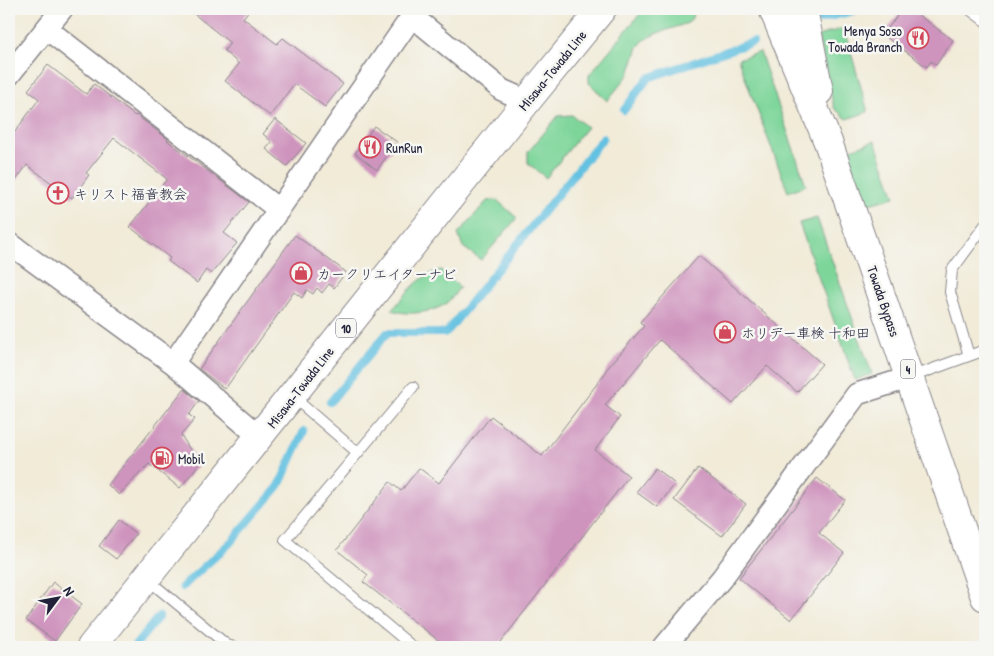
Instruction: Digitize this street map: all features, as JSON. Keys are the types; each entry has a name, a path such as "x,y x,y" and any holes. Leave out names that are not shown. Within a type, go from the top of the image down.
{"main road":[{"path":"766,9 785,41"},
{"name":"Towada Bypass","path":"773,9 828,142 985,597"},
{"name":"4","path":"803,9 828,142"},
{"name":"Misawa-Towada Line","path":"91,647 527,100 601,12"}],"street":[{"path":"9,75 62,9"},
{"path":"173,363 415,12 502,90 527,100"},
{"path":"47,29 279,210"},
{"path":"9,243 173,363 260,437"},
{"path":"664,647 722,578 857,394 911,378"}],"lane":[{"path":"969,9 985,21"},
{"path":"969,356 950,292 952,270 985,225"},
{"path":"911,378 985,350"},
{"path":"413,387 285,540 413,647"},
{"path":"292,396 358,452"},
{"path":"146,578 227,645 235,647"}],"green space":[{"path":"644,9 694,9 692,18 688,23 655,34 643,41 638,47 629,74 607,101 589,83 589,75"},
{"path":"844,28 868,112 847,119 834,108 818,36"},
{"path":"760,52 806,185 788,192 738,59"},
{"path":"572,115 587,127 546,178 528,163 528,152 558,116"},
{"path":"875,141 895,197 869,204 861,198 846,159 851,149"},
{"path":"497,200 517,218 481,260 463,247 458,234 487,201"},
{"path":"817,218 872,374 855,380 799,223"},
{"path":"441,270 460,287 447,303 435,309 420,312 405,313 392,310 426,276"}],"building":[{"path":"188,9 250,9 243,18 277,44 283,38 343,84 325,107 294,84 270,116 225,81 239,64 224,51 230,43"},
{"name":"Menya Soso Towada Branch","path":"902,9 910,9 953,40 936,65 931,61 927,67 883,35"},
{"path":"48,65 86,94 94,84 249,202 224,233 237,243 211,274 206,270 197,283 168,261 170,258 130,227 167,179 114,138 86,173 89,175 72,198 27,165 9,190 9,140 39,99 28,90"},
{"path":"275,119 306,143 287,166 266,149 272,142 263,134"},
{"path":"374,126 397,142 377,170 355,153"},
{"path":"295,235 346,272 334,288 329,284 322,293 317,288 313,294 307,290 302,298 294,292 225,389 199,369"},
{"path":"699,256 822,364 797,392 767,366 733,404 660,340 605,405 620,417 595,450 629,476 497,647 447,647 363,582 368,575 337,550 390,482 401,491 419,468 439,483 491,416 542,456 605,371 644,326 640,322"},
{"path":"184,389 199,401 189,415 195,419 181,435 199,464 180,488 149,464 119,495 108,485"},
{"path":"655,468 675,484 657,507 636,492"},
{"path":"698,468 746,504 722,536 674,500"},
{"path":"817,478 845,500 819,533 844,553 791,620 739,578"},
{"path":"119,520 136,534 116,559 99,546"},
{"path":"53,582 82,604 55,641 26,620"}],"waterway":[{"path":"817,20 853,11 854,9"},
{"path":"624,110 648,78 753,42"},
{"path":"330,402 387,333 446,333 603,138"},
{"path":"182,587 230,543 279,486 304,431"},
{"path":"134,647 159,616"}],"place":[{"name":"Menya Soso Towada Branch","path":"918,38"},
{"name":"RunRun","path":"370,147"},
{"name":"キリスト福音教会","path":"58,193"},
{"name":"カークリエイターナビ","path":"301,273"},
{"name":"ホリデー車検 十和田","path":"725,332"},
{"name":"Mobil","path":"162,458"}]}
